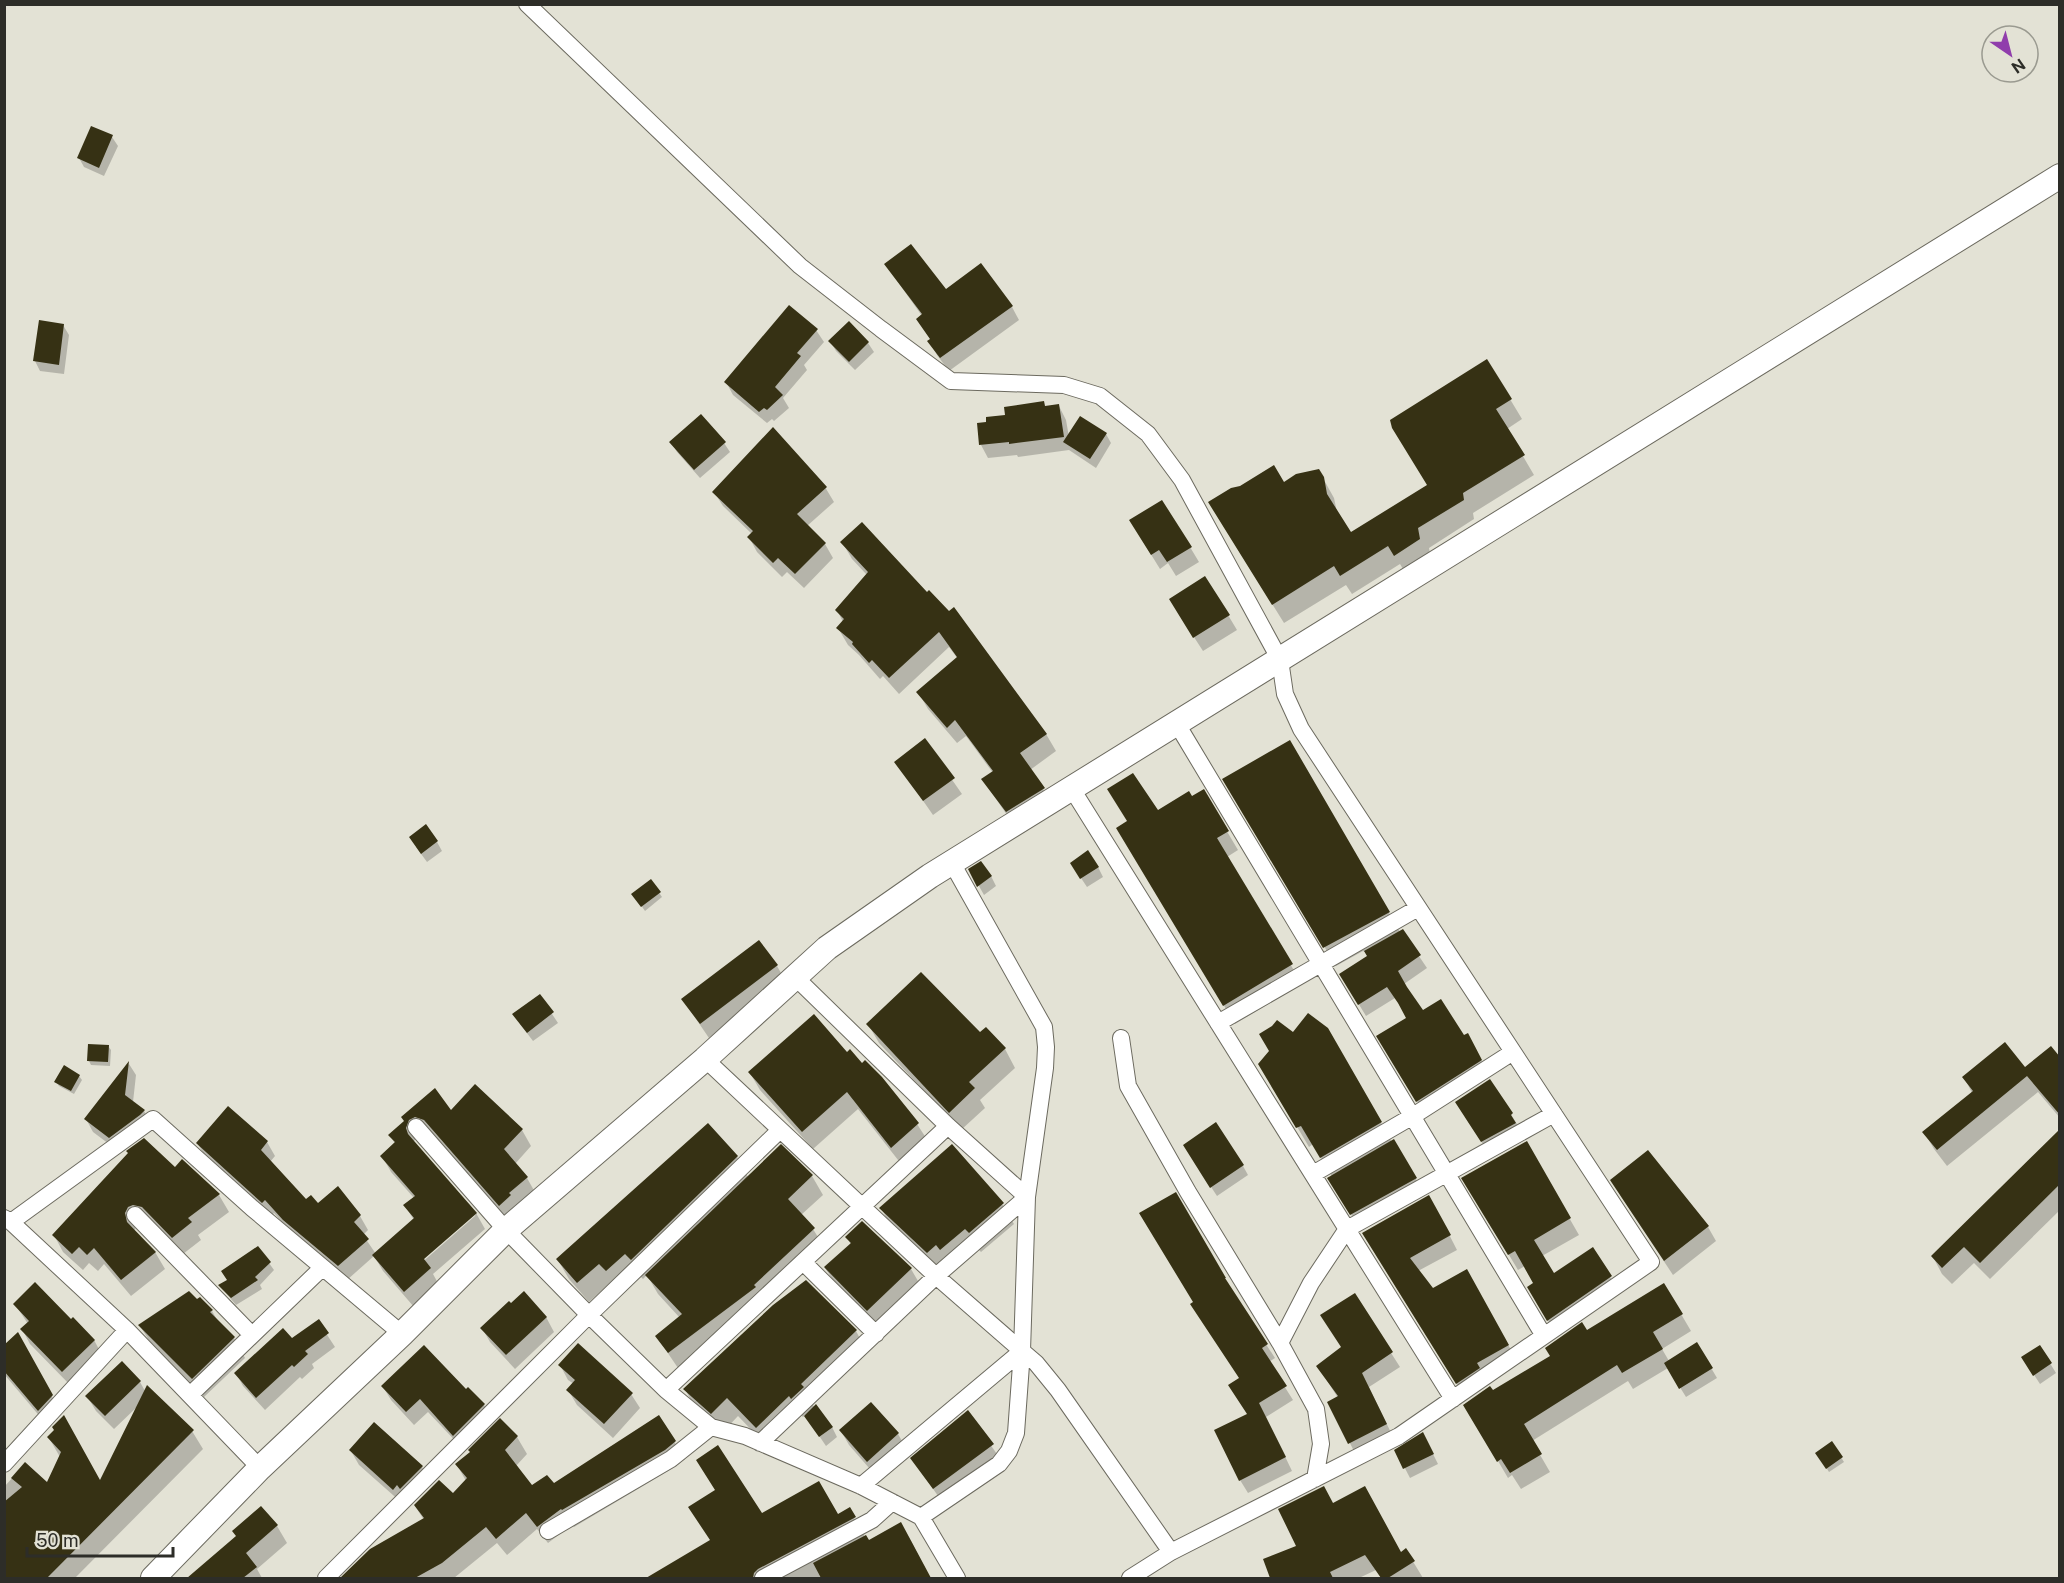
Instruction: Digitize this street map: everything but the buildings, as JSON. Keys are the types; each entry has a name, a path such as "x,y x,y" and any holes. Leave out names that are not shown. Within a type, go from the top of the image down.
{"main road":[{"path":"153,1578 260,1468 402,1334 506,1230 705,1059 827,948 952,863 2060,176"}],"street":[{"path":"527,4 800,266 951,381 1064,385 1100,396 1148,434 1182,480 1280,660 1285,694 1301,729 1651,1262 1399,1436 1171,1552 1130,1578"},
{"path":"1177,724 1544,1336"},
{"path":"1072,789 1453,1399"},
{"path":"921,1517 999,1464 1009,1451 1016,1433 1022,1351 1027,1197 1047,1047 1044,1027 952,863"},
{"path":"1218,1023 1418,908"},
{"path":"794,976 948,1126 1027,1197"},
{"path":"1121,1038 1128,1086 1188,1192 1280,1343 1316,1409 1321,1444 1315,1479"},
{"path":"1313,1174 1413,1116 1513,1052"},
{"path":"705,1059 936,1276 1036,1363 1058,1390 1171,1552"},
{"path":"1280,1343 1311,1283 1347,1229 1554,1114"},
{"path":"260,1468 127,1330 8,1220 63,1186 153,1119 252,1208 402,1334"},
{"path":"666,1390 948,1126"},
{"path":"416,1127 506,1230 588,1315 666,1390 711,1427 745,1436 861,1486 921,1517 957,1578"},
{"path":"326,1578 588,1315 780,1130"},
{"path":"760,1443 936,1276 1027,1197"},
{"path":"135,1215 252,1335"},
{"path":"803,1262 876,1334"},
{"path":"190,1395 322,1268"},
{"path":"4,1464 127,1330"},
{"path":"861,1486 1022,1351"},
{"path":"548,1532 671,1459 711,1427"},
{"path":"763,1578 872,1520 892,1502"}]}
